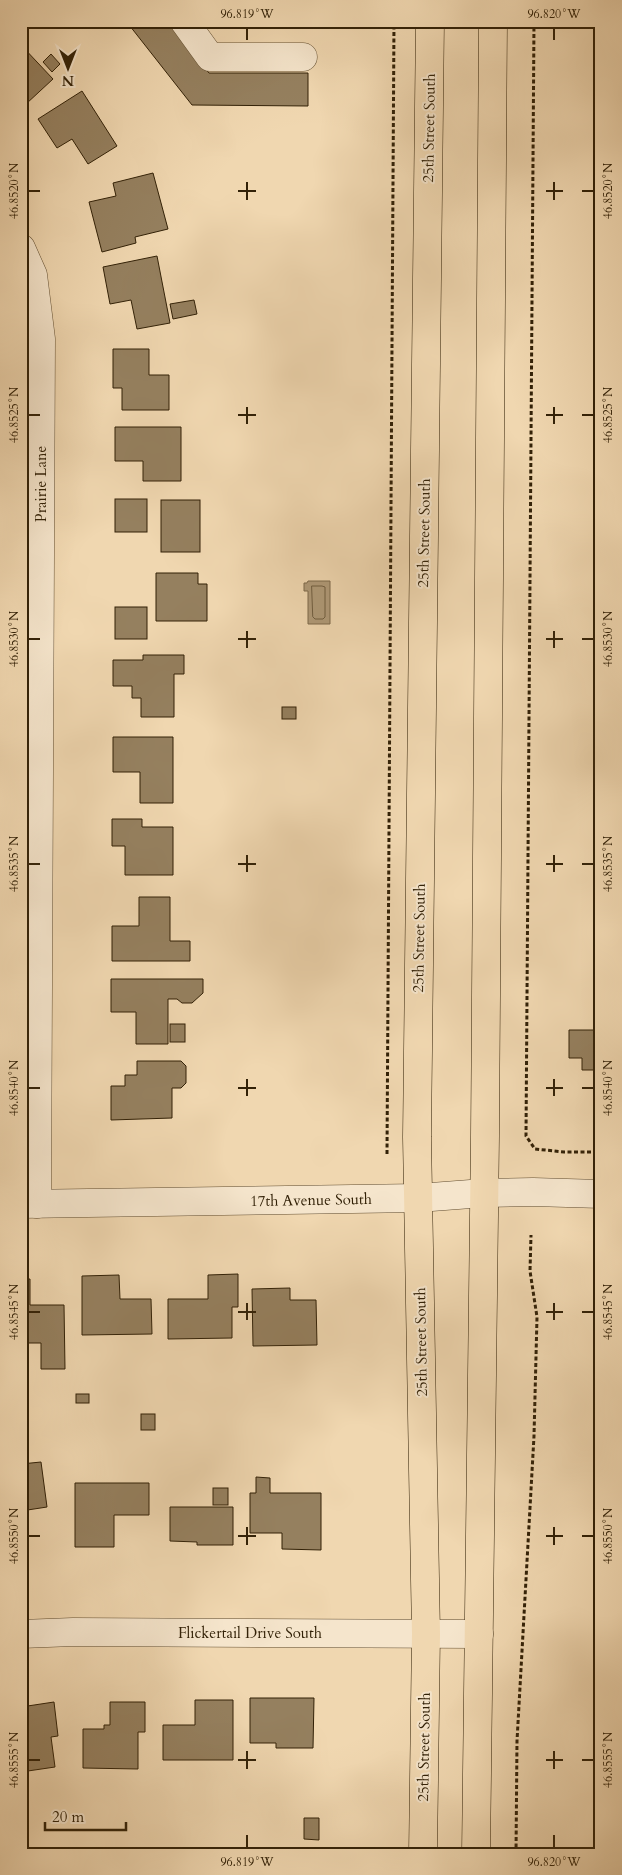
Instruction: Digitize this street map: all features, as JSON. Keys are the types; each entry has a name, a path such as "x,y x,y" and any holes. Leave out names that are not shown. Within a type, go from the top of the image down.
{"main road":[{"name":"25th Street South","path":"423,1854 426,1634 417,1137 430,21"},
{"path":"476,1854 484,1193 493,21"}],"street":[{"path":"184,21 210,57 303,57"},
{"name":"Prairie Lane","path":"21,248 33,275 41,339 29,1204"},
{"name":"17th Avenue South","path":"29,1204 418,1198 484,1193 533,1192 601,1194"},
{"name":"Flickertail Drive South","path":"21,1634 73,1632 479,1634"}],"path":[{"path":"387,1154 394,21"},
{"path":"534,21 526,1136 535,1149 564,1152 601,1152"},
{"path":"516,1854 517,1742 534,1436 537,1317 530,1271 531,1235"}],"water":[{"path":"308,581 330,581 330,624 308,624 308,591 304,591 304,583"}],"building":[{"path":"126,21 168,21 209,73 308,73 308,106 192,105"},
{"path":"21,45 53,79 26,104 21,99"},
{"path":"51,54 60,64 52,72 43,62"},
{"path":"82,91 117,146 88,164 72,139 57,148 38,119"},
{"path":"153,173 168,229 135,237 136,243 102,252 89,202 116,196 113,183"},
{"path":"157,256 170,323 137,329 131,300 110,304 103,267"},
{"path":"194,300 197,314 173,319 170,304"},
{"path":"113,349 149,349 149,375 169,375 169,410 122,410 122,388 113,388"},
{"path":"115,427 181,427 181,481 143,481 143,461 115,461"},
{"path":"115,499 147,499 147,532 115,532"},
{"path":"161,500 200,500 200,552 161,552"},
{"path":"156,573 198,573 198,584 207,584 207,621 156,621"},
{"path":"115,607 147,607 147,639 115,639"},
{"path":"143,655 184,655 184,674 174,674 174,717 141,717 141,698 132,698 132,686 113,686 113,660 143,660"},
{"path":"282,707 296,707 296,719 282,719"},
{"path":"113,737 173,737 173,803 140,803 140,772 113,772"},
{"path":"112,819 142,819 142,827 173,827 173,875 125,875 125,846 112,846"},
{"path":"139,897 170,897 170,941 190,941 190,961 112,961 112,926 139,926"},
{"path":"111,979 203,979 203,993 192,1003 182,1003 177,999 168,999 168,1044 136,1044 136,1012 111,1012"},
{"path":"170,1024 185,1024 185,1042 170,1042"},
{"path":"569,1030 601,1030 601,1070 582,1070 582,1058 569,1058"},
{"path":"137,1061 181,1061 186,1066 186,1083 181,1088 172,1088 172,1118 111,1120 111,1086 125,1086 125,1075 137,1075"},
{"path":"238,1274 238,1307 232,1307 232,1338 168,1339 168,1299 208,1299 208,1275"},
{"path":"119,1275 120,1299 151,1299 152,1334 82,1335 82,1276"},
{"path":"21,1279 30,1279 30,1305 64,1305 65,1369 41,1369 41,1343 21,1343"},
{"path":"290,1288 290,1300 316,1300 317,1345 253,1346 252,1289"},
{"path":"76,1394 89,1394 89,1403 76,1403"},
{"path":"141,1414 155,1414 155,1430 141,1430"},
{"path":"41,1462 47,1507 21,1511 21,1464"},
{"path":"256,1477 270,1478 270,1493 321,1493 321,1550 282,1549 282,1533 250,1533 250,1493 256,1493"},
{"path":"75,1483 149,1483 149,1515 114,1515 114,1547 75,1547"},
{"path":"213,1488 228,1488 228,1505 213,1505"},
{"path":"170,1507 233,1507 233,1545 197,1545 197,1542 170,1541"},
{"path":"250,1698 314,1698 313,1748 276,1748 276,1743 250,1743"},
{"path":"195,1700 233,1700 233,1760 163,1760 163,1725 195,1725"},
{"path":"54,1702 58,1736 51,1737 55,1767 21,1772 21,1707"},
{"path":"110,1702 145,1702 145,1732 138,1732 138,1769 83,1768 83,1729 104,1729 104,1725 110,1725"},
{"path":"304,1818 319,1818 319,1840 304,1839"}]}
